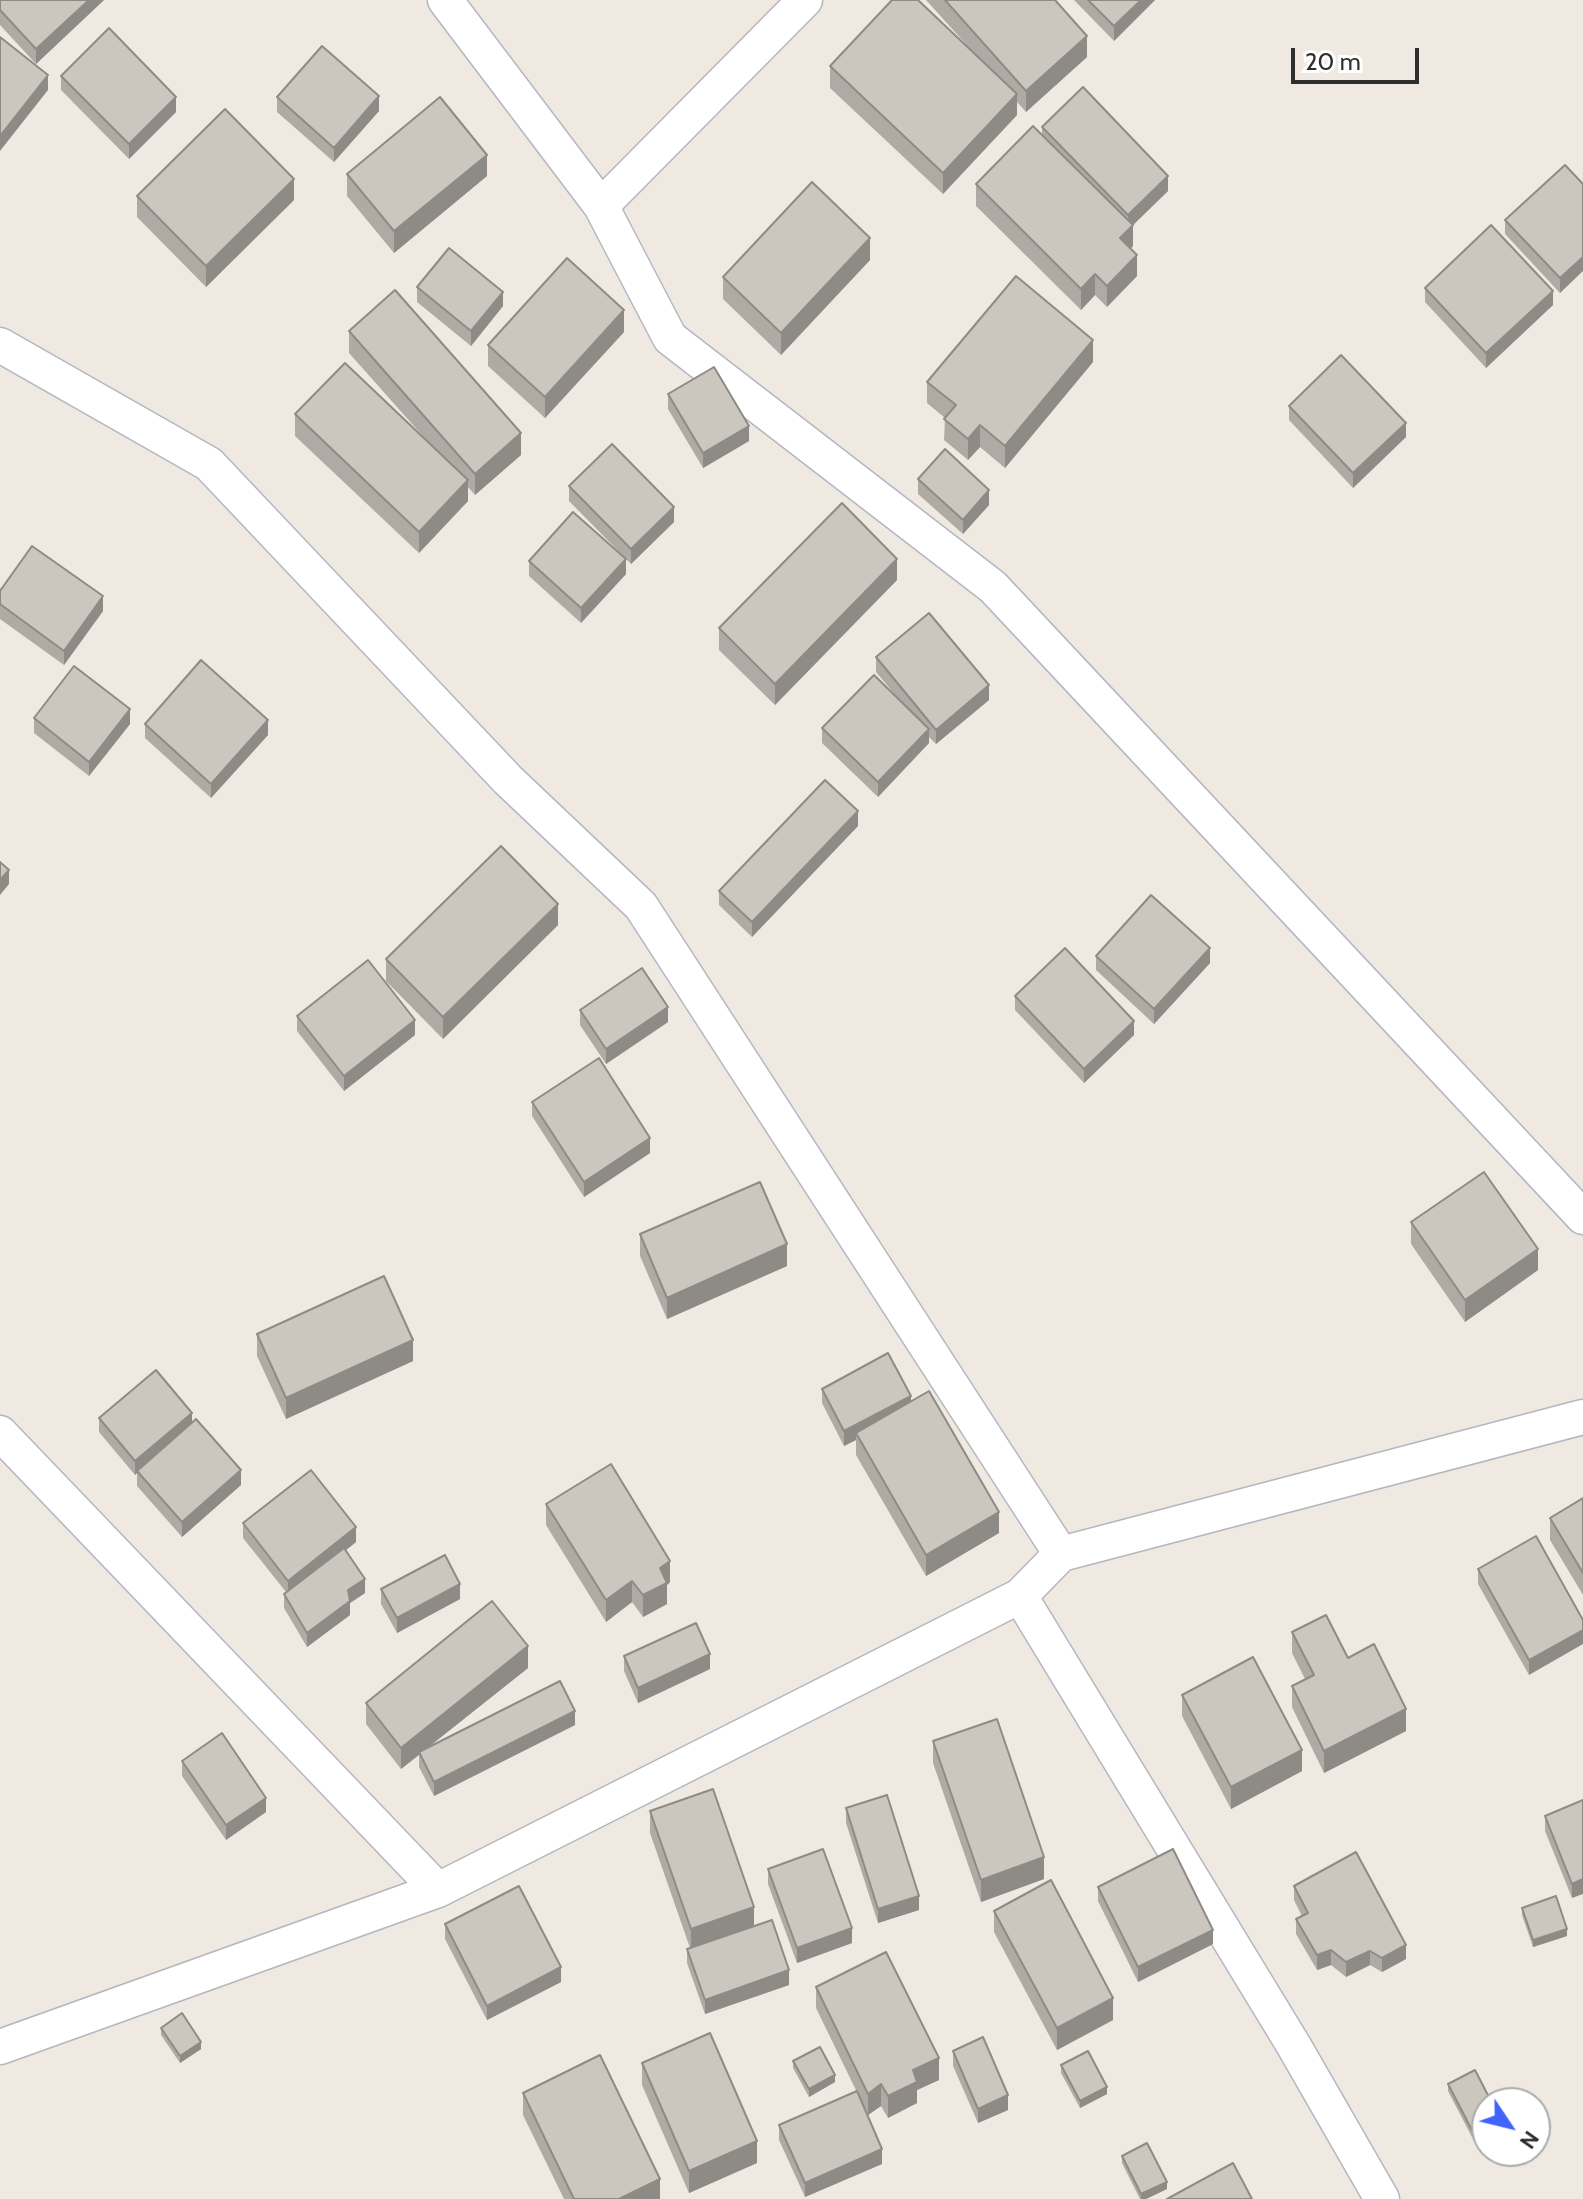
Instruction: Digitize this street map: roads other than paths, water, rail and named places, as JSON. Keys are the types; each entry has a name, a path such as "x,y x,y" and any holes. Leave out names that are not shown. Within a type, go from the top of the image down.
{"street":[{"path":"445,0 601,206 670,338 993,587 1583,1217"},
{"path":"601,206 805,0"},
{"path":"0,345 209,464 508,780 641,906 1061,1554"},
{"path":"0,2047 438,1890 1020,1596 1061,1554 1583,1417"},
{"path":"0,1433 438,1890"},
{"path":"1020,1596 1294,2046 1382,2199"}]}
